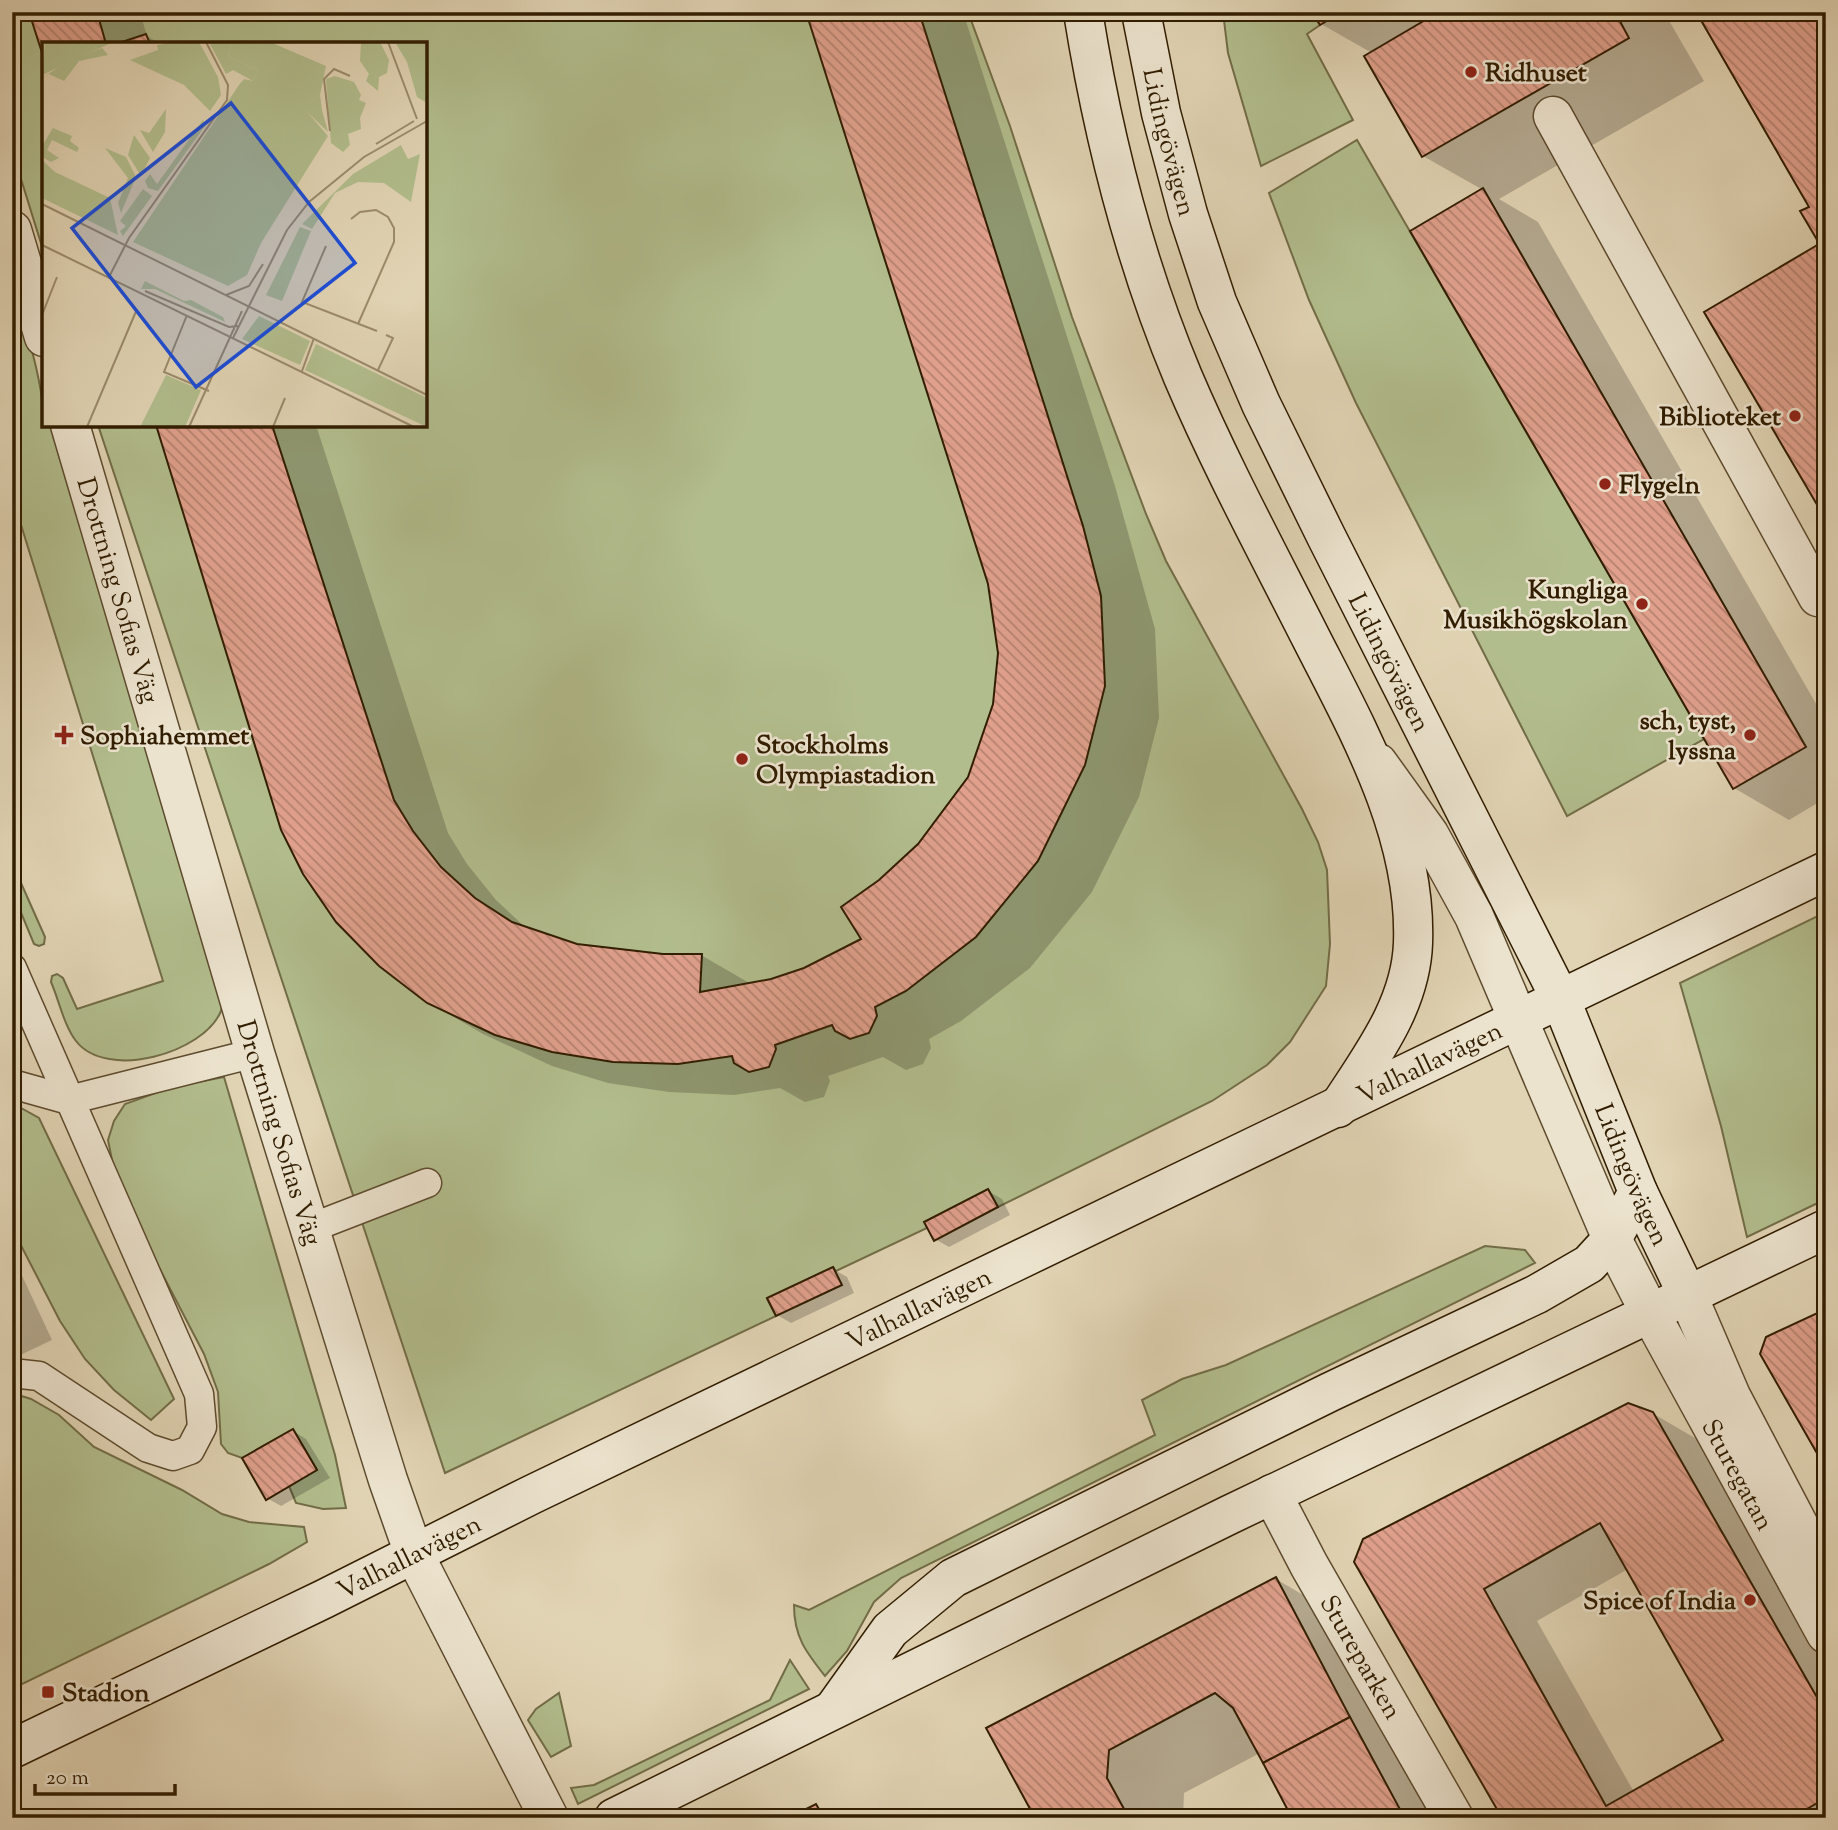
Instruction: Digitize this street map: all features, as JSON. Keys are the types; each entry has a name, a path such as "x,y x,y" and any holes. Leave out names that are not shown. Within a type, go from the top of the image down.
{"main road":[{"name":"Lidingövägen","path":"1083,12 1097,102 1125,214 1183,376 1224,467 1368,750 1404,854 1411,892 1413,946 1401,1002 1385,1034 1338,1108"},
{"name":"Lidingövägen","path":"1142,12 1161,113 1188,214 1222,314 1261,404 1326,536 1561,1000 1638,1192 1688,1296"},
{"path":"1553,116 1818,597 1826,593"},
{"path":"12,230 18,274 42,332"},
{"name":"Drottning Sofias Väg","path":"71,427 255,1053 312,1228 388,1480 414,1554 549,1818"},
{"name":"Lidingövägen","path":"1368,750 1429,834 1474,916 1612,1239 1650,1313"},
{"name":"Valhallavägen","path":"12,1749 414,1554 531,1494 1826,872"},
{"path":"832,1712 890,1630 953,1578 1329,1392 1537,1294 1589,1264 1612,1239 1638,1192"},
{"path":"614,1818 1272,1494 1826,1229"},
{"name":"Sturegatan","path":"1688,1296 1731,1396 1826,1577"},
{"name":"Sturegatan","path":"1650,1313 1826,1634"},
{"name":"Stureparken","path":"1272,1494 1309,1565 1454,1818"}],"lane":[{"path":"12,968 199,1394 202,1427 190,1450 173,1456 148,1448 39,1376 12,1374"},
{"path":"12,1084 69,1100 255,1053"},
{"path":"312,1228 427,1183"}],"green space":[{"name":"Stockholms Olympiastadion","path":"12,12 968,12 1010,126 1072,317 1146,514 1166,561 1302,809 1318,842 1327,870 1330,944 1326,986 1290,1042 1267,1065 1212,1101 998,1207 988,1189 925,1222 927,1228 836,1271 833,1267 767,1299 776,1316 445,1473 99,427 427,427 427,42 42,42 42,247 12,150"},
{"path":"1223,12 1312,12 1320,25 1307,34 1353,120 1261,166 1228,53"},
{"path":"1357,140 1704,739 1567,816 1356,403 1309,300 1269,193"},
{"path":"12,307 25,330 39,381 42,427 54,427 221,985 222,1008 211,1026 196,1039 154,1057 109,1059 90,1053 72,1035 51,982 52,976 57,974 63,978 77,1009 163,981 12,496"},
{"path":"12,871 17,874 45,937 44,944 39,946 34,944 12,891"},
{"path":"1826,912 1826,1199 1747,1237 1721,1126 1680,983"},
{"path":"224,1077 335,1455 346,1508 323,1509 296,1503 289,1486 317,1470 293,1429 242,1458 228,1453 221,1444 218,1392 204,1354 152,1254 113,1165 108,1140 114,1121 125,1104 172,1087"},
{"path":"12,1103 39,1118 174,1399 151,1420 114,1390 85,1359 60,1321 12,1228"},
{"path":"1485,1246 1525,1250 1535,1263 901,1578 874,1602 847,1651 825,1676 807,1651 796,1626 794,1605 809,1610 1155,1435 1142,1400 1182,1379 1226,1365"},
{"path":"12,1393 31,1399 59,1415 94,1447 182,1490 222,1514 249,1522 304,1527 307,1542 269,1564 12,1689"},
{"path":"790,1660 809,1689 578,1804 571,1788 594,1785 770,1700"},
{"path":"559,1693 571,1746 551,1757 528,1720 536,1709"}],"building":[{"path":"29,12 97,12 105,42 42,42 42,53"},
{"path":"806,12 919,12 1083,526 1101,596 1105,686 1085,765 1038,861 976,937 906,991 875,1007 877,1016 869,1033 850,1039 835,1031 832,1025 775,1045 769,1067 749,1072 734,1063 732,1056 678,1064 613,1062 552,1052 495,1035 427,1003 379,966 336,922 303,874 281,830 157,427 273,427 394,800 413,831 441,867 475,898 512,922 577,944 663,954 702,954 700,992 771,979 804,968 861,939 841,907 879,880 918,844 968,777 993,704 998,653 988,584"},
{"path":"1312,12 1342,12 1320,25"},
{"name":"Ridhuset","path":"1439,12 1615,12 1629,38 1422,157 1364,56"},
{"path":"1719,12 1826,12 1826,255 1800,211 1809,207 1702,22"},
{"path":"146,34 149,42 122,42"},
{"name":"Flygeln","path":"1483,188 1806,747 1733,789 1410,231"},
{"name":"Biblioteket","path":"1819,244 1826,255 1826,520 1704,312"},
{"path":"988,1189 998,1207 934,1241 924,1222"},
{"path":"833,1267 842,1285 776,1316 767,1298"},
{"path":"1826,1309 1826,1469 1760,1354 1766,1337"},
{"path":"1628,1403 1653,1412 1826,1713 1826,1798 1791,1818 1502,1818 1354,1562 1363,1539","holes":["1600,1523 1723,1740 1606,1806 1484,1589"]},
{"path":"293,1429 317,1470 266,1500 242,1458"},
{"path":"1276,1577 1350,1717 1263,1763 1233,1708 1215,1693 1109,1750 1107,1778 1129,1818 1035,1818 986,1728"},
{"path":"1350,1717 1402,1813 1393,1818 1292,1818 1263,1763"},
{"path":"816,1804 824,1818 788,1818"}],"place":[{"name":"Ridhuset","path":"1471,72"},
{"name":"Biblioteket","path":"1795,416"},
{"name":"Flygeln","path":"1605,484"},
{"name":"Kungliga Musikhögskolan","path":"1642,604"},
{"name":"Sophiahemmet","path":"64,735"},
{"name":"sch, tyst, lyssna","path":"1750,735"},
{"name":"Stockholms Olympiastadion","path":"742,759"},
{"name":"Spice of India","path":"1750,1600"},
{"name":"Stadion","path":"48,1692"}]}
